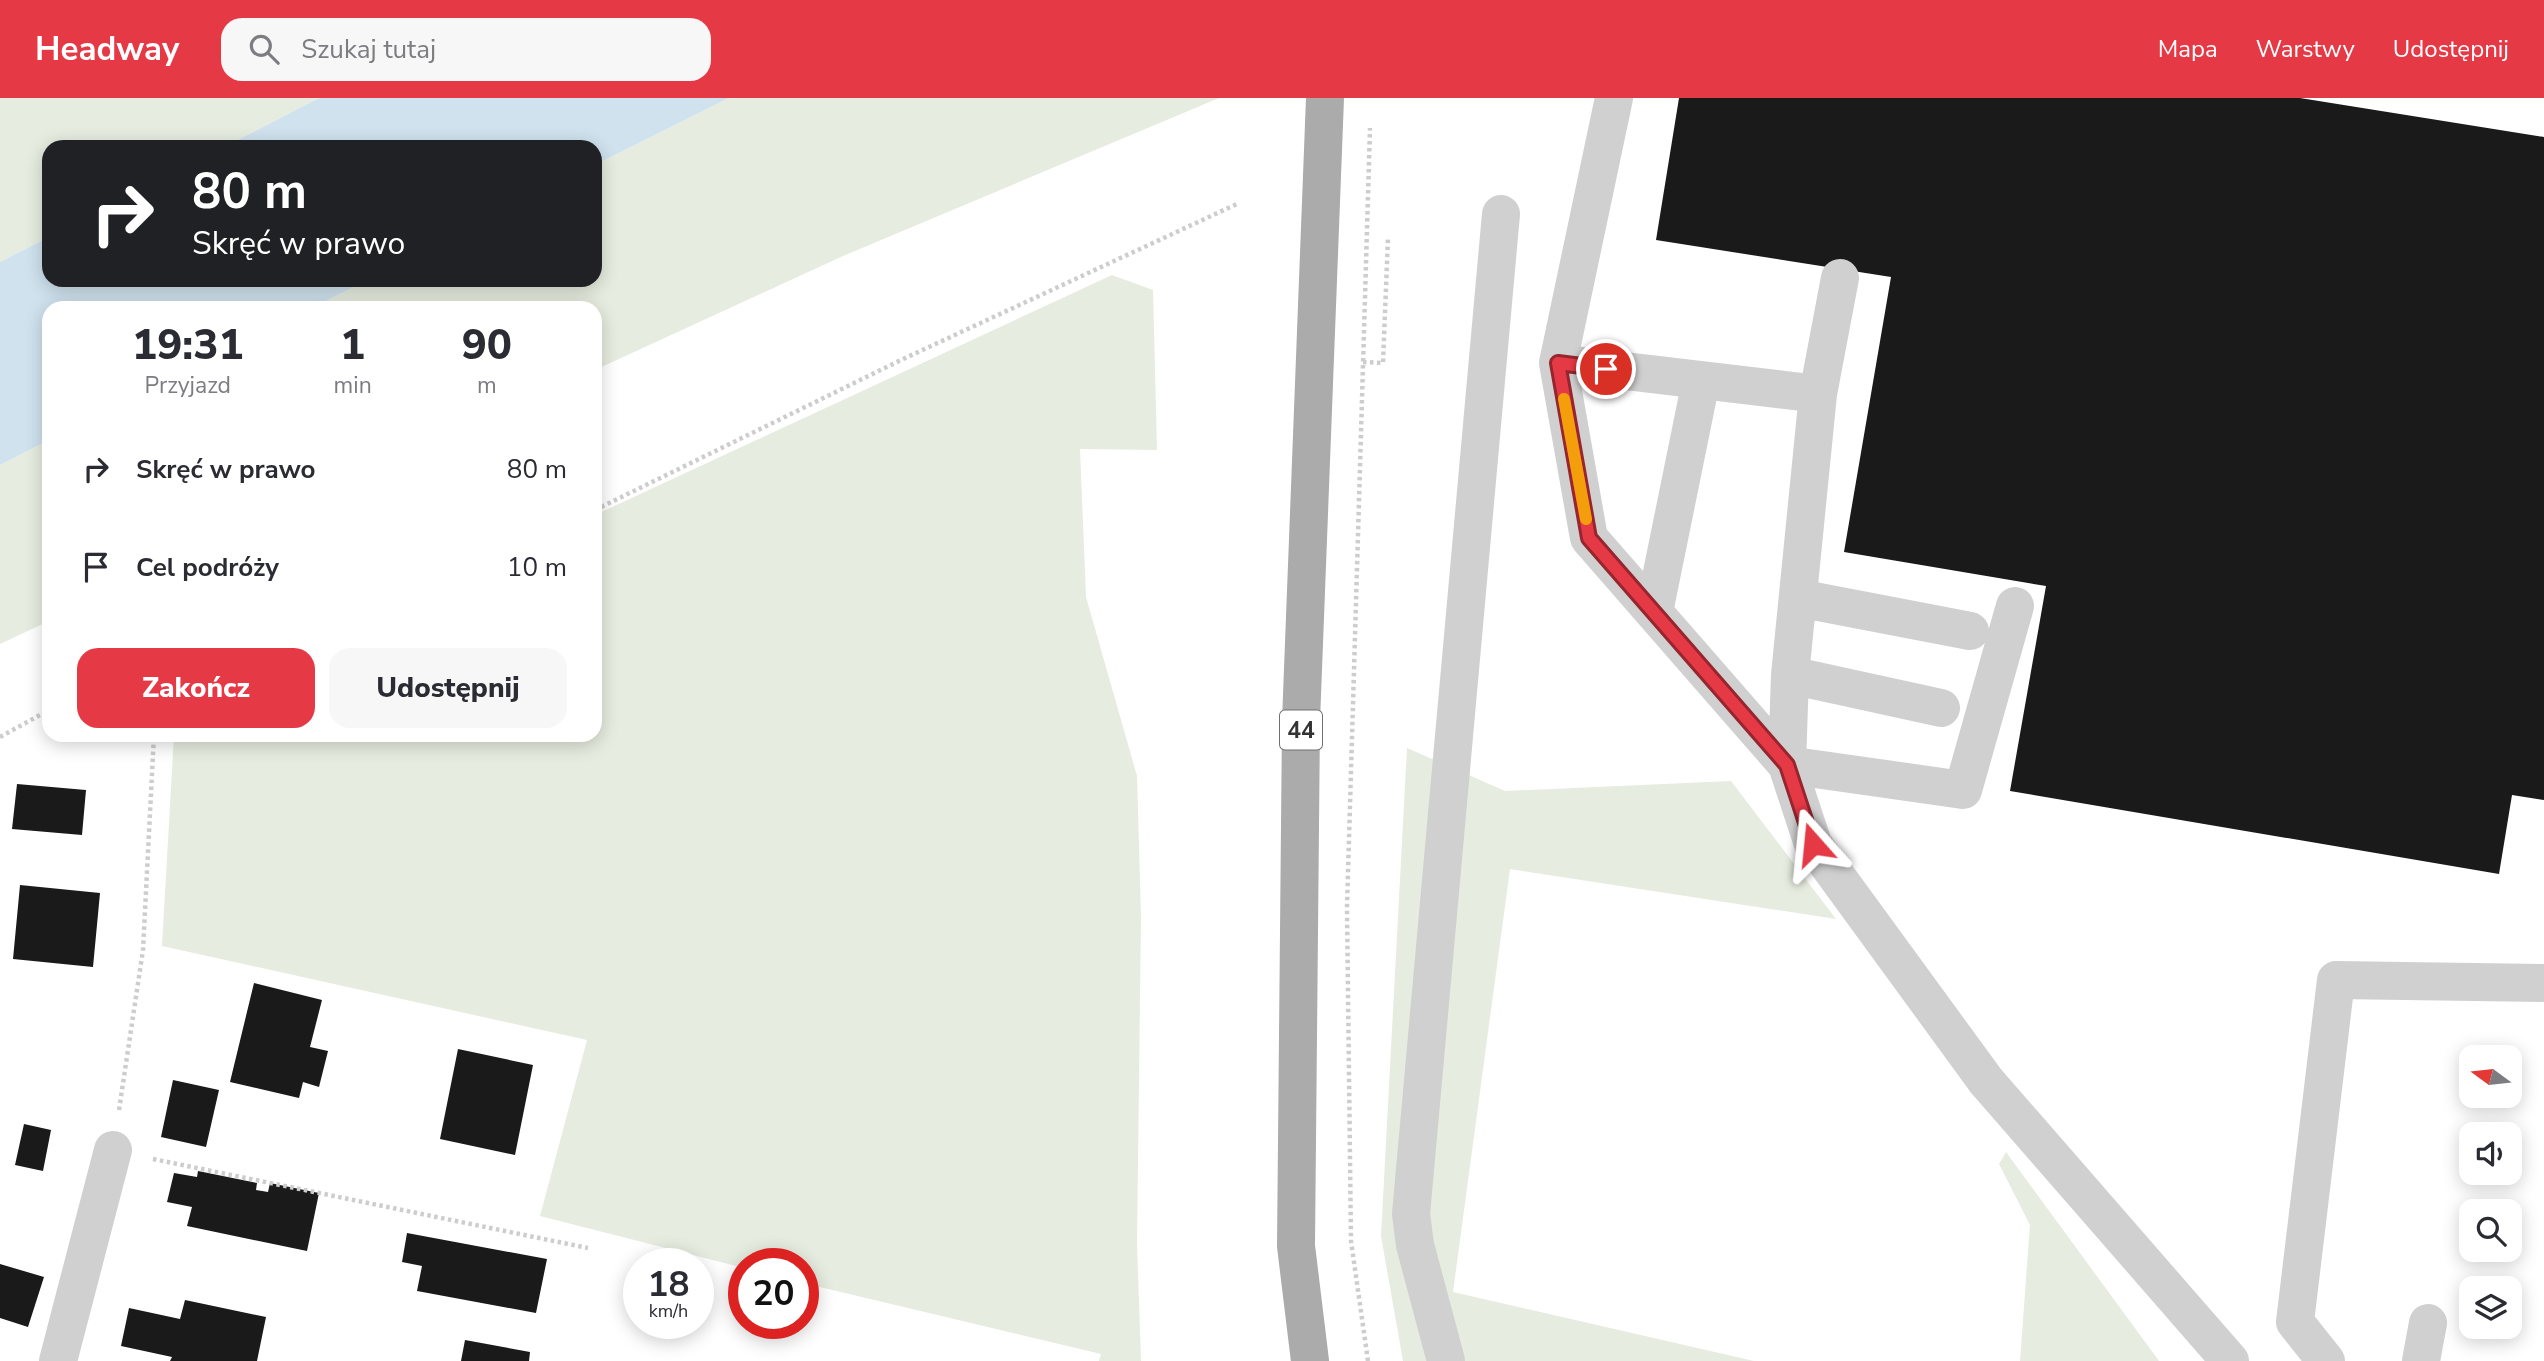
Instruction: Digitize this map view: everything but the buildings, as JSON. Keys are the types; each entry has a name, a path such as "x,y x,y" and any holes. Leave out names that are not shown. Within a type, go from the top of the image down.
{"main road":[{"name":"44","path":"1310,1361 1296,1246 1300,735 1325,98"}],"street":[{"path":"1614,98 1558,363 1589,538 1787,765 1963,790 2015,606"},
{"path":"1446,1361 1415,1245 1411,1214 1501,214"},
{"path":"1840,278 1818,394 1790,676 1787,765 1813,844 1986,1081 2230,1361"},
{"path":"1558,363 1818,394"},
{"path":"1654,612 1701,381"},
{"path":"1798,597 1970,631"},
{"path":"1790,676 1941,708"},
{"path":"2326,1361 2295,1322 2336,980 2544,983"},
{"path":"58,1361 113,1150"},
{"path":"2421,1361 2428,1323"}],"path":[{"path":"1368,1361 1351,1241 1347,907 1370,126"},
{"path":"602,507 913,354 1239,203"},
{"path":"1363,362 1383,363 1388,238"},
{"path":"0,737 42,714"},
{"path":"154,742 143,950 113,1150 588,1248"}],"shaded area":[{"path":"0,98 319,98 238,140 42,140 42,241 0,262"},
{"path":"729,98 1219,98 843,256 602,367 602,301 326,301 353,287 602,287 602,162"},
{"path":"1112,275 1153,290 1157,450 1080,449 1086,597 1137,776 1141,917 1137,1244 1141,1361 1099,1361 1101,1354 819,1287 819,1248 728,1248 728,1264 714,1260 714,1248 666,1248 540,1216 587,1040 162,946 174,742 602,742 602,512"},
{"path":"42,444 42,624 0,644 0,465"},
{"path":"1407,748 1505,791 1731,781 1836,919 1510,869 1453,1292 1754,1361 1403,1361 1381,1236"},
{"path":"2006,1152 2159,1361 2020,1361 2030,1225 1999,1164"}],"water":[{"path":"319,98 729,98 602,162 602,140 238,140"},
{"path":"42,241 42,287 353,287 326,301 42,301 42,444 0,465 0,262"}],"slow traffic":[{"path":"1564,399 1586,519"}],"route":[{"path":"1606,369 1558,363 1589,538 1787,765 1813,844"}]}
